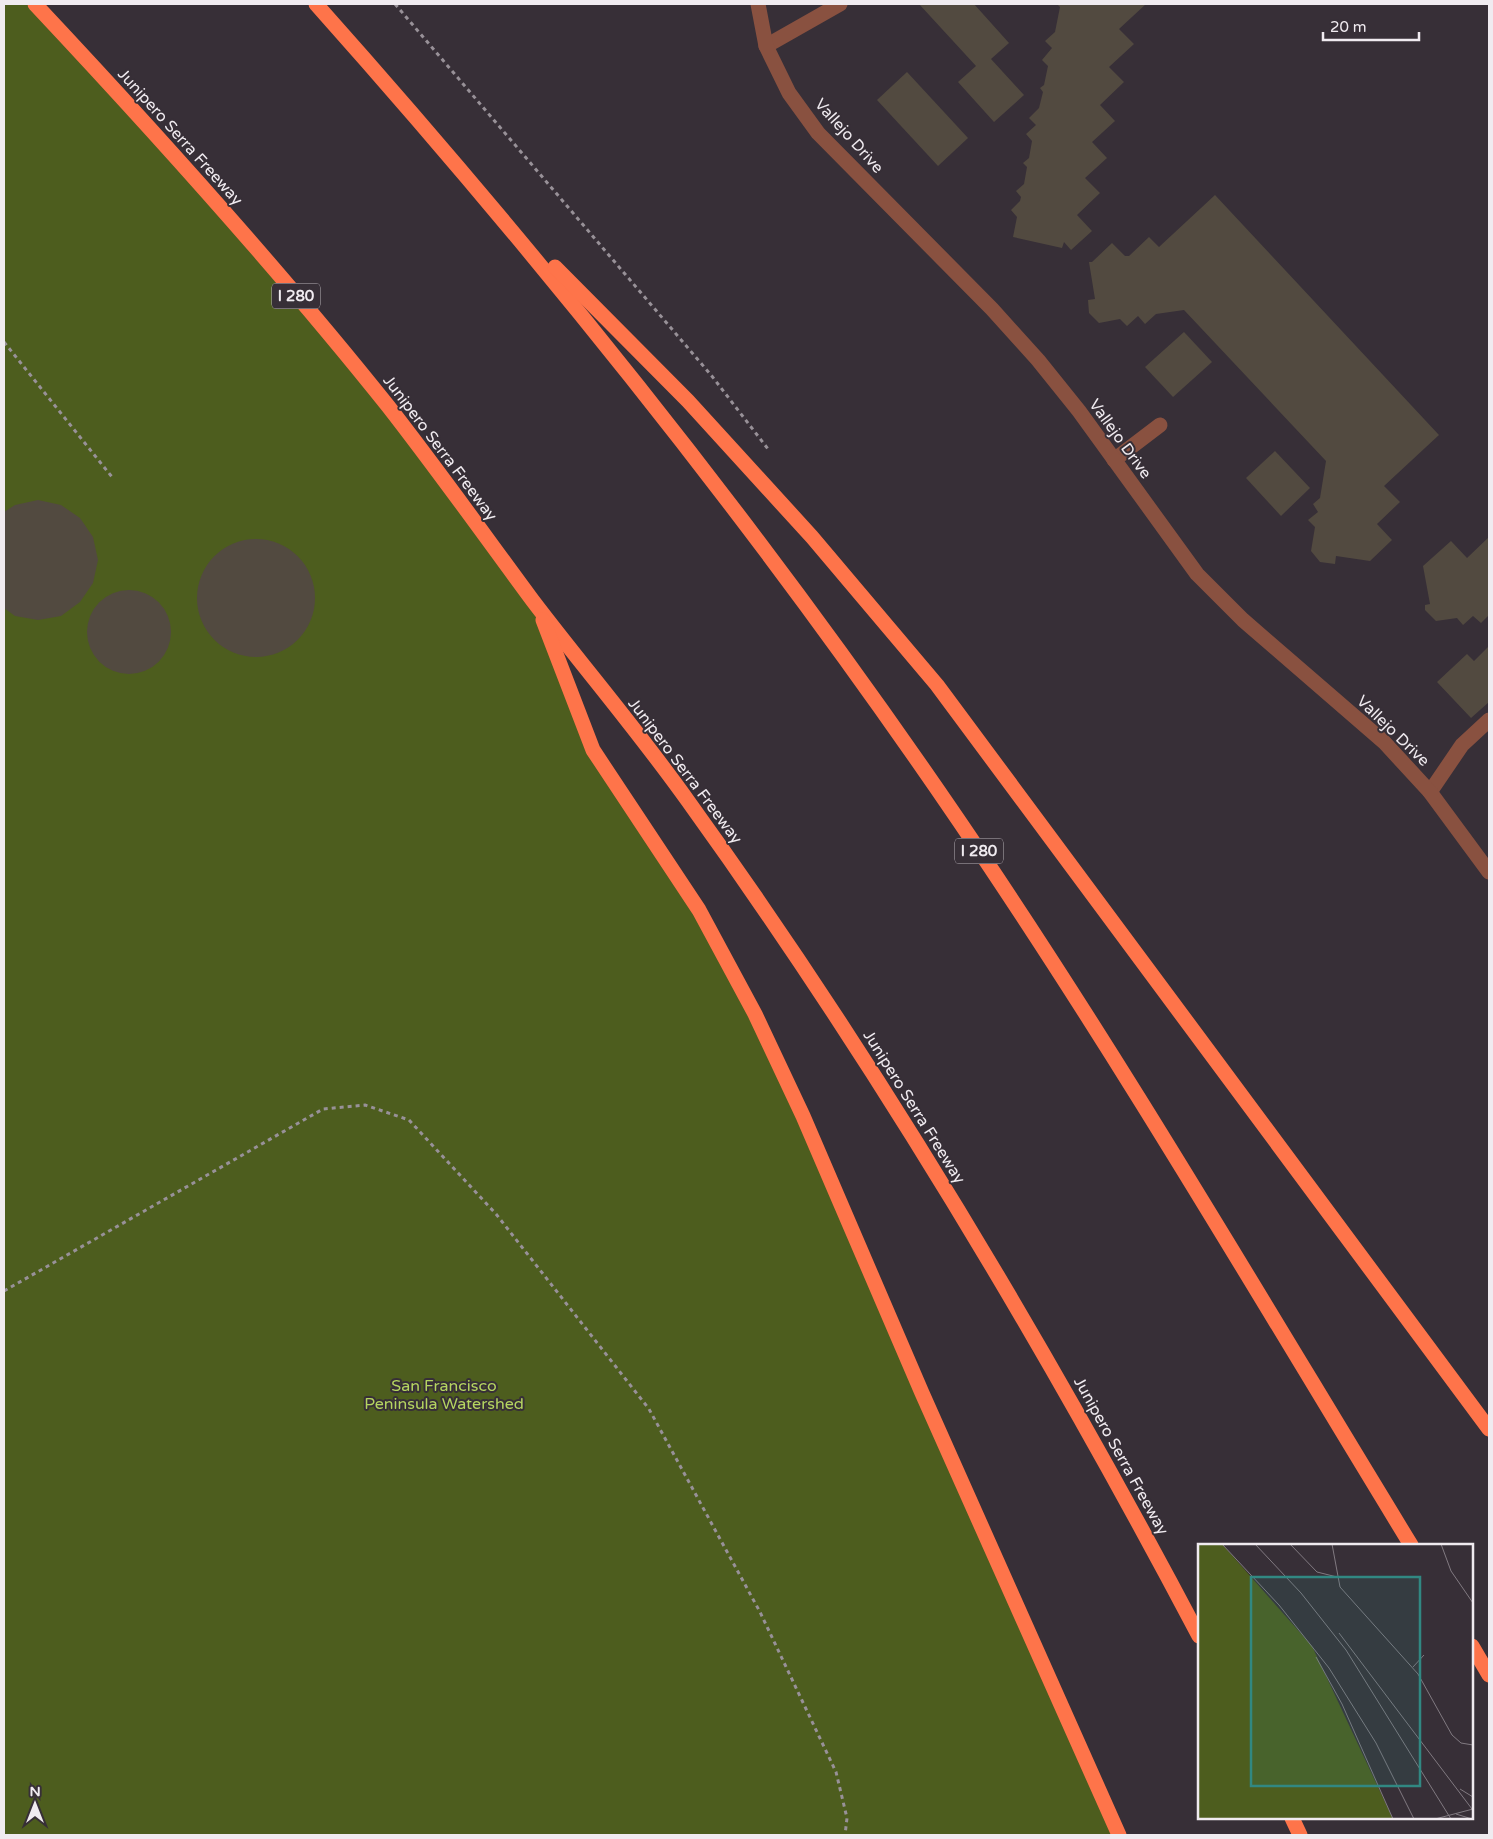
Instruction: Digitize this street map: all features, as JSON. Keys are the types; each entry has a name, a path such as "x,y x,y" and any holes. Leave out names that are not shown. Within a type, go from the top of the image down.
{"highway":[{"name":"Junipero Serra Freeway","path":"35,4 208,194 345,354 389,408 537,605 686,798 851,1040 997,1274 1102,1457 1198,1634"},
{"name":"I 280","path":"316,4 487,199 629,372 752,530 836,644 938,790 1080,1004 1409,1544"},
{"path":"487,199 688,400 812,537 937,686 1489,1429"},
{"path":"537,605 593,750 698,910 755,1014 799,1107 922,1393 1119,1835"},
{"path":"1473,1648 1489,1675"},
{"path":"1292,1819 1300,1835"}],"street":[{"name":"Vallejo Drive","path":"758,4 766,46 789,93 818,133 992,309 1038,360 1197,574 1243,620 1384,742 1430,792 1489,872"},
{"path":"766,46 840,4"},
{"path":"1114,460 1160,425"},
{"path":"1430,792 1462,745 1489,720"}],"path":[{"path":"4,342 112,477"},
{"path":"4,1291 323,1109 365,1105 409,1120 496,1214 649,1409 760,1612 836,1772 847,1818 845,1835"}],"green space":[{"name":"San Francisco Peninsula Watershed","path":"4,4 35,4 300,300 537,605 593,750 755,1014 1119,1835 4,1835"}],"building":[{"path":"919,4 974,4 1009,43 991,59 1024,95 994,122 958,82 976,66"},
{"path":"1057,4 1146,4 1119,29 1134,44 1109,67 1124,82 1100,105 1115,121 1092,142 1107,158 1085,178 1100,193 1077,215 1092,231 1071,250 1064,242 1062,248 1013,237 1017,217 1011,210 1020,201 1021,197 1016,191 1024,184 1027,167 1023,163 1029,158 1032,141 1026,134 1036,125 1029,118 1039,108 1043,92 1040,88 1044,85 1048,66 1042,60 1052,48 1045,41 1055,32 1060,7"},
{"path":"907,72 968,138 938,166 877,100"},
{"path":"1215,195 1439,435 1384,486 1400,502 1377,524 1392,540 1370,561 1336,556 1335,564 1320,562 1311,551 1315,527 1308,520 1318,512 1313,504 1320,498 1326,461 1184,310 1156,314 1145,324 1138,316 1127,326 1120,319 1099,323 1089,313 1088,300 1095,299 1089,262 1092,262 1112,243 1125,256 1129,256 1149,237 1159,247"},
{"path":"1184,332 1212,362 1173,397 1145,367"},
{"path":"1275,451 1310,488 1281,516 1246,478"},
{"path":"38,500 61,505 80,518 93,537 98,560 93,583 80,602 61,616 38,620 15,616 4,608 4,512 15,505"},
{"path":"1489,537 1489,615 1481,623 1473,616 1463,625 1457,618 1436,621 1425,610 1425,605 1430,604 1423,566 1451,541 1467,558"},
{"path":"256,539 279,543 298,556 311,575 315,598 311,621 298,640 279,653 256,657 233,653 214,640 201,621 197,598 201,575 214,556 233,543"},
{"path":"121,590 137,590 153,597 164,608 171,624 168,648 159,662 153,667 137,674 121,674 105,667 94,656 87,640 87,624 94,608 105,597"},
{"path":"1489,646 1489,702 1471,718 1437,682 1467,654 1474,661"}]}
